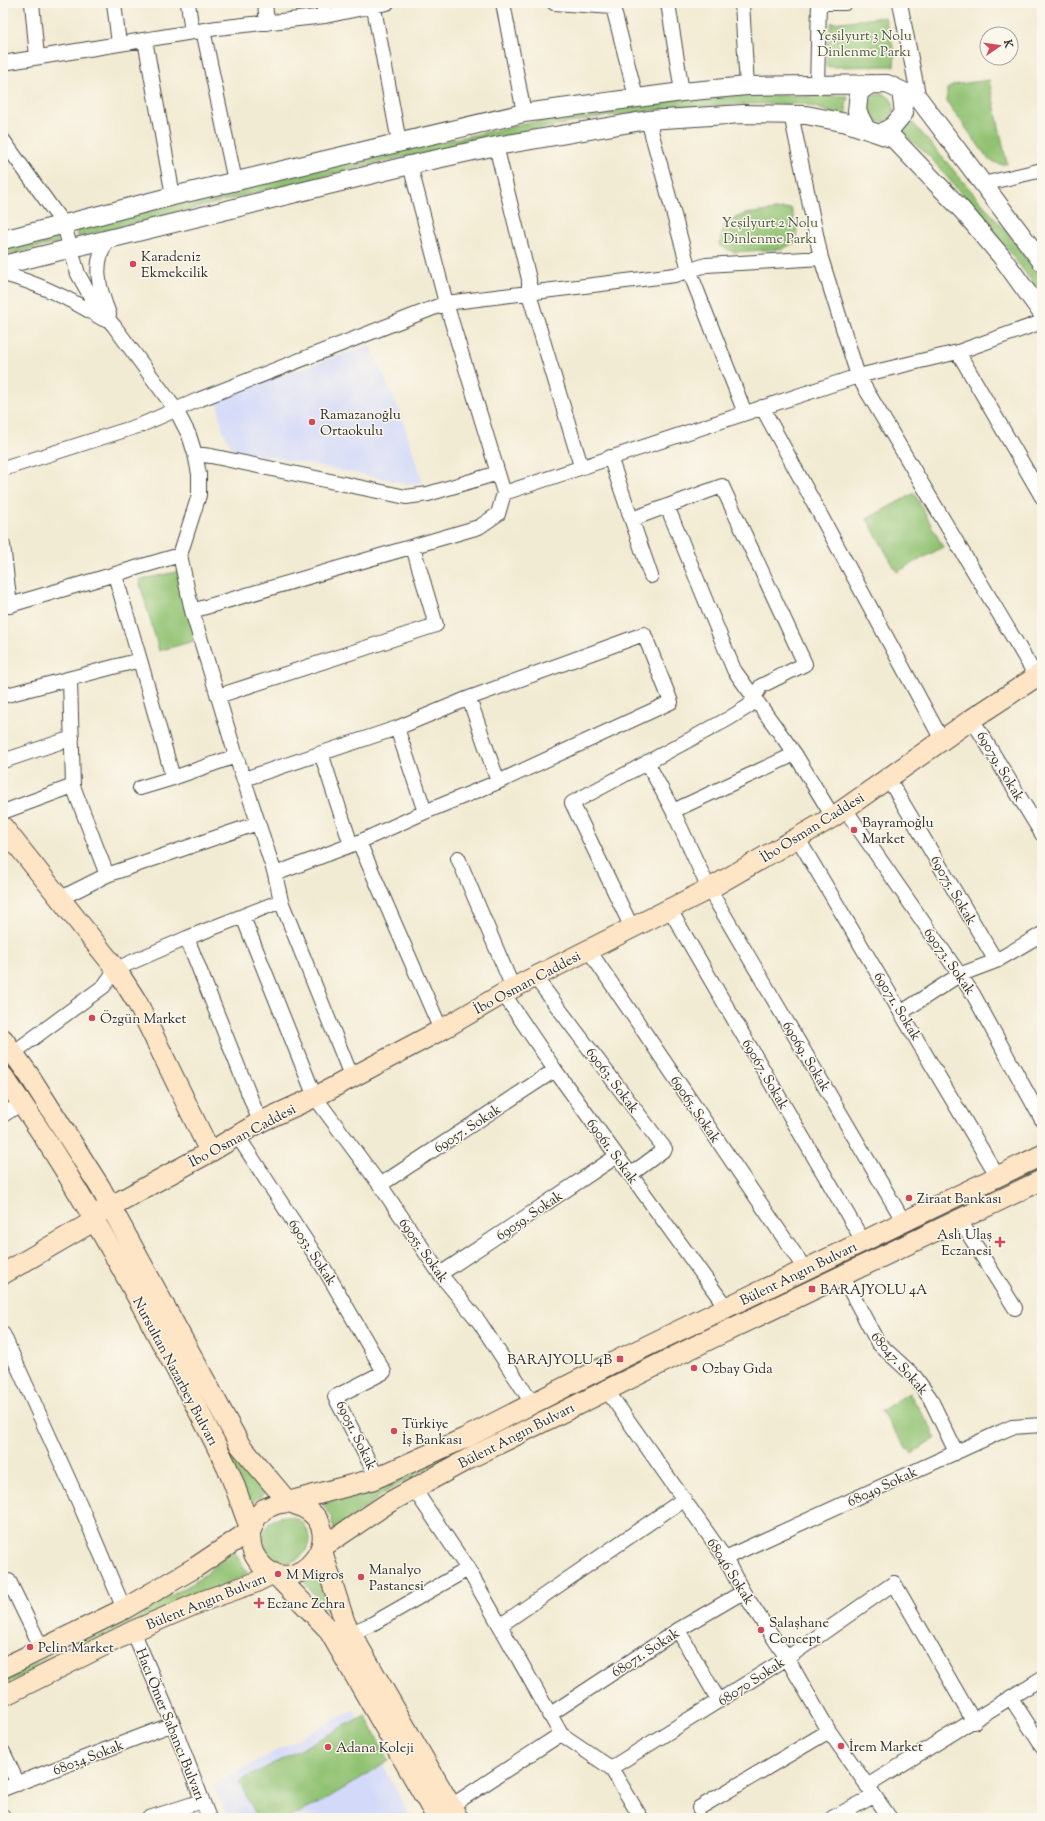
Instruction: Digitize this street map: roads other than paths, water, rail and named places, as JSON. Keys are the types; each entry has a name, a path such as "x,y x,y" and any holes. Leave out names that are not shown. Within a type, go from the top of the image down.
{"main road":[{"name":"İbo Osman Caddesi","path":"3,1274 88,1225 93,1216 210,1152 260,1122 352,1078 441,1030 508,991 588,949 709,889 839,813 972,719 1039,674"},
{"path":"3,827 116,969 137,1002 210,1152"},
{"name":"Nursultan Nazarbey Bulvarı","path":"8,1046 72,1140 111,1206 240,1445 288,1502"},
{"name":"Nursultan Nazarbey Bulvarı","path":"3,1076 22,1103 93,1216 213,1439 230,1475 251,1530"},
{"name":"Bülent Angın Bulvarı","path":"3,1668 124,1609 196,1568 251,1530 256,1518 264,1509 276,1504 377,1477 465,1438 532,1403 805,1268 1042,1155"},
{"name":"Bülent Angın Bulvarı","path":"3,1696 133,1631 274,1573 291,1575 302,1571 312,1565 321,1548 388,1503 470,1458 606,1389 1042,1180"},
{"path":"288,1502 300,1505 311,1512 319,1522 322,1533 321,1548 345,1623 449,1814"},
{"path":"251,1530 250,1543 253,1555 260,1564 274,1573 328,1629 449,1814"}],"street":[{"path":"32,3 37,57"},
{"path":"114,3 119,44"},
{"path":"188,3 198,31 235,181"},
{"path":"265,3 267,23"},
{"path":"503,3 524,114"},
{"path":"554,3 612,5 636,97"},
{"path":"668,3 682,92"},
{"path":"742,3 747,86"},
{"path":"817,86 819,3 845,3"},
{"path":"900,3 919,99 1042,262"},
{"path":"3,63 198,31 267,23 324,9 378,4 399,142"},
{"path":"145,40 173,196"},
{"path":"871,84 859,92 857,111 873,131"},
{"path":"3,240 235,181 524,114 636,97 747,86 887,84 919,99"},
{"path":"873,131 893,126 904,113 901,91"},
{"path":"3,265 410,165 496,146 648,120 743,114 791,114 806,115 847,123 894,139 962,210 1001,256 1042,314"},
{"path":"791,114 822,258 858,376 1039,674"},
{"path":"648,120 689,270 745,413"},
{"path":"3,140 64,225 78,274 95,304 114,326 176,410 195,454 199,474 199,495 180,555 192,610 236,756 275,874 281,902 352,1078"},
{"path":"496,146 529,279 529,294 581,466"},
{"path":"192,610 412,548 479,527 498,514 504,493 446,303 410,165"},
{"path":"983,184 1042,170"},
{"path":"109,239 102,248 97,267 100,290 114,326"},
{"path":"3,469 141,426 176,410 446,303 675,275 706,264 822,258"},
{"path":"3,274 22,278 55,293 114,326"},
{"path":"504,493 581,466 858,376 958,352 1042,322"},
{"path":"958,352 1042,497"},
{"path":"762,407 942,740"},
{"path":"195,454 406,497 428,494 498,473"},
{"path":"610,457 652,576"},
{"path":"632,519 722,486 805,664 761,686 749,706 738,713 572,803 632,928"},
{"name":"69073. Sokak","path":"667,506 734,670 973,994 1042,1120"},
{"path":"3,545 7,607 180,555"},
{"path":"218,696 436,625 412,548"},
{"path":"115,575 173,778"},
{"path":"244,779 397,728 468,698 644,634 671,702 498,782 425,812 355,844 275,874"},
{"path":"3,696 70,680 140,660"},
{"path":"70,680 73,786 107,875"},
{"path":"468,698 498,782"},
{"name":"69079. Sokak","path":"972,719 1042,834"},
{"path":"397,728 425,812"},
{"path":"3,760 72,738"},
{"path":"321,753 355,844 441,1030"},
{"path":"673,811 795,754"},
{"path":"140,788 236,756"},
{"name":"69069. Sokak","path":"647,762 673,811 709,889 904,1222"},
{"name":"69075. Sokak","path":"888,778 996,961"},
{"path":"3,812 73,786"},
{"path":"61,898 107,875 258,823"},
{"name":"69071. Sokak","path":"798,837 998,1177"},
{"name":"69061. Sokak","path":"458,858 508,991 555,1070 726,1308"},
{"path":"8,1046 104,986 116,969 188,938 281,902"},
{"name":"69067. Sokak","path":"669,908 863,1241"},
{"name":"69055. Sokak","path":"243,917 315,1097 380,1186 440,1274 480,1323 532,1403"},
{"path":"902,1012 959,975 996,961 1042,934"},
{"path":"188,938 260,1122"},
{"name":"69065. Sokak","path":"588,949 805,1268"},
{"name":"69063. Sokak","path":"535,977 665,1149 630,1175"},
{"name":"69057. Sokak","path":"380,1186 555,1070"},
{"path":"3,1115 22,1103"},
{"name":"69053. Sokak","path":"237,1135 327,1272 384,1372"},
{"name":"69059. Sokak","path":"440,1274 617,1156"},
{"path":"959,1219 1016,1308"},
{"name":"68047. Sokak","path":"842,1275 878,1343 915,1377 930,1398 956,1452"},
{"path":"3,1334 81,1507 124,1609"},
{"name":"69051. Sokak","path":"377,1477 336,1397 384,1372"},
{"name":"68046 Sokak","path":"606,1389 725,1558 743,1592 787,1658 829,1731 890,1818"},
{"name":"68049 Sokak","path":"725,1558 1012,1427 1040,1428"},
{"path":"414,1489 468,1569 501,1625 561,1734 611,1768 642,1818"},
{"path":"501,1625 684,1499"},
{"path":"351,1633 372,1624 468,1569"},
{"path":"9,1581 42,1649"},
{"name":"68070 Sokak","path":"611,1768 787,1658 894,1583 974,1722"},
{"name":"68071. Sokak","path":"549,1714 678,1630 743,1592"},
{"path":"678,1630 719,1701"},
{"name":"Hacı Ömer Sabancı Bulvarı","path":"133,1631 173,1724 209,1818"},
{"path":"832,1818 870,1791 1042,1678"},
{"path":"1011,1698 1042,1746"},
{"name":"68034 Sokak","path":"3,1789 173,1724"},
{"path":"699,1808 829,1731"},
{"path":"449,1814 561,1734"},
{"path":"3,1752 18,1784"},
{"path":"149,1818 202,1801"}],"place":[{"name":"Karadeniz Ekmekcilik","path":"133,264"},
{"name":"Ramazanoğlu Ortaokulu","path":"312,422"},
{"name":"Bayramoğlu Market","path":"854,830"},
{"name":"Özgün Market","path":"92,1018"},
{"name":"Ziraat Bankası","path":"909,1198"},
{"name":"Aslı Ulaş Eczanesi","path":"1000,1242"},
{"name":"BARAJYOLU 4A","path":"812,1289"},
{"name":"BARAJYOLU 4B","path":"620,1359"},
{"name":"Ozbay Gıda","path":"694,1368"},
{"name":"Türkiye İş Bankası","path":"394,1431"},
{"name":"M Migros","path":"278,1574"},
{"name":"Manalyo Pastanesi","path":"361,1577"},
{"name":"Eczane Zehra","path":"259,1603"},
{"name":"Salaşhane Concept","path":"761,1630"},
{"name":"Pelin Market","path":"30,1647"},
{"name":"İrem Market","path":"841,1746"},
{"name":"Adana Koleji","path":"328,1747"}],"park label":[{"name":"Yeşilyurt 3 Nolu Dinlenme Parkı","path":"864,44"},
{"name":"Yeşilyurt 2 Nolu Dinlenme Parkı","path":"770,230"}]}
